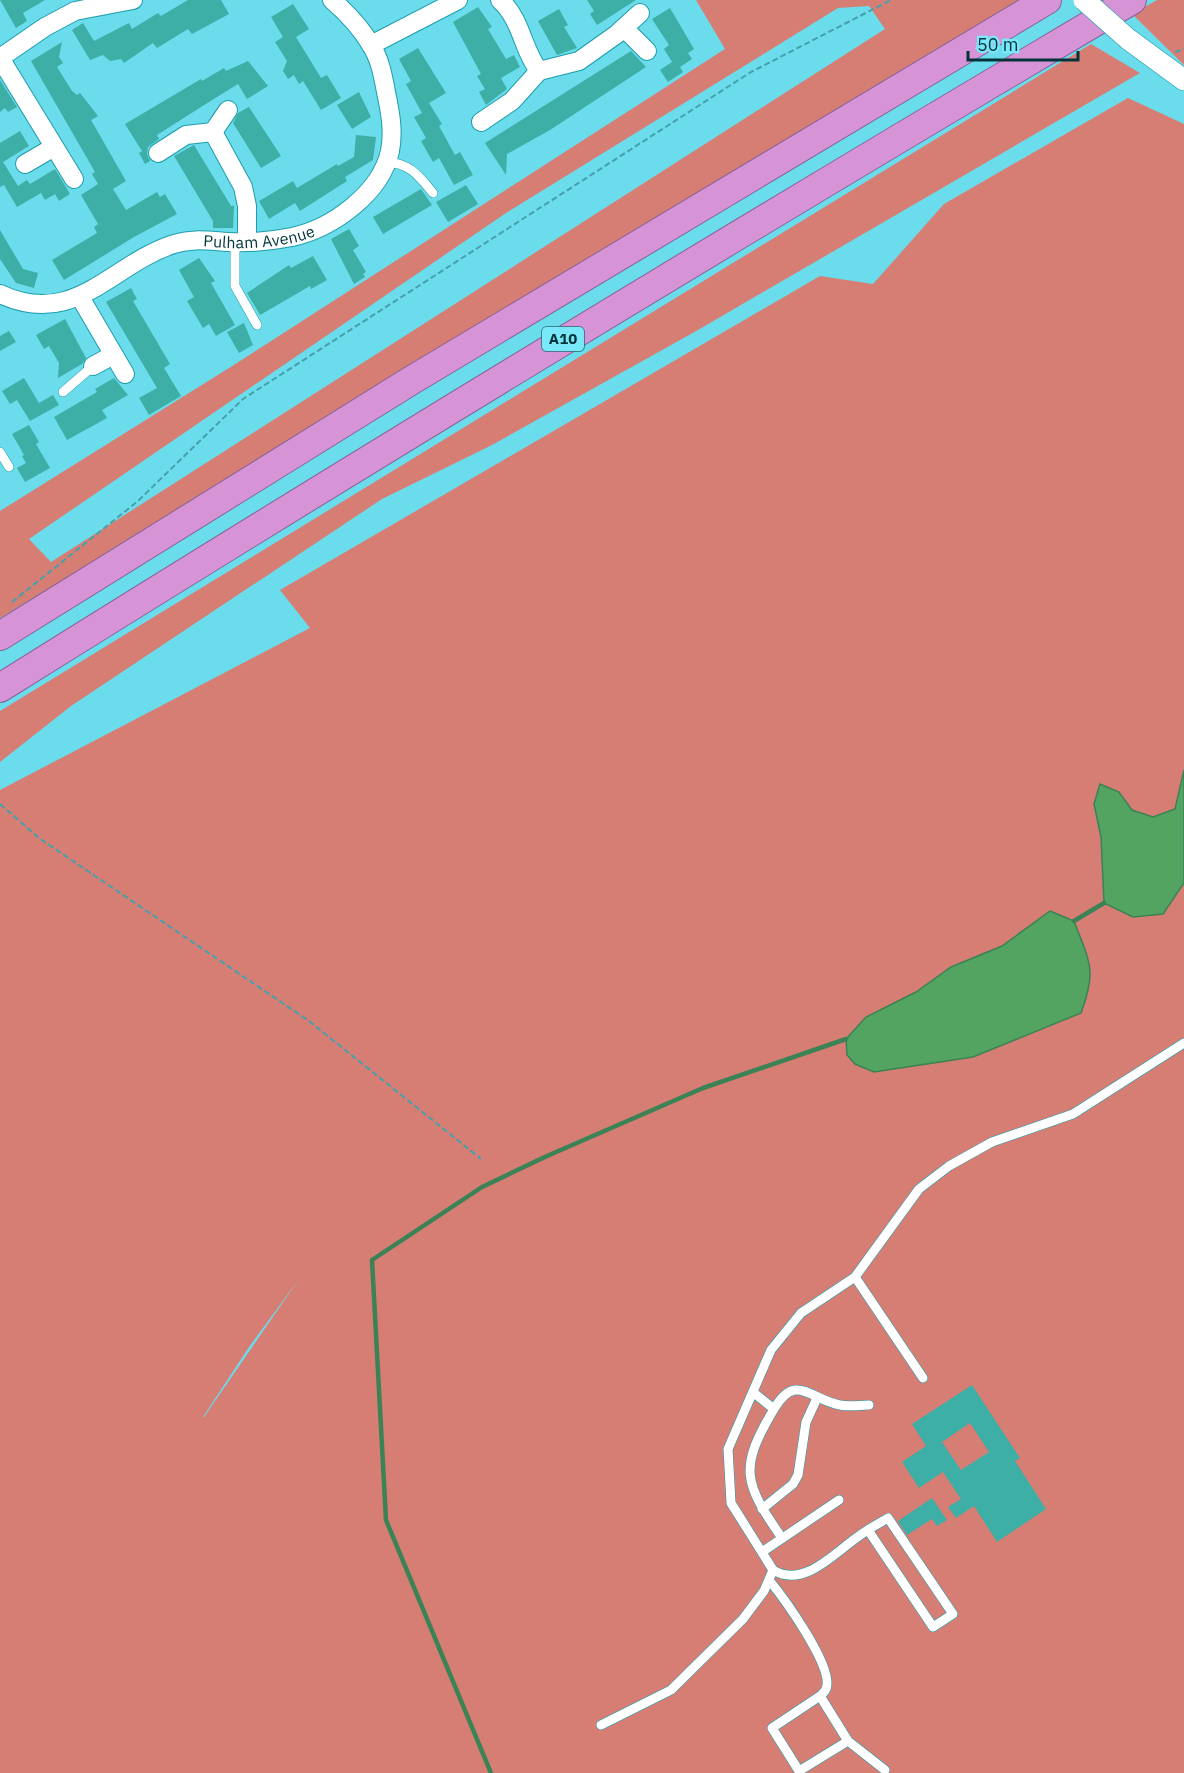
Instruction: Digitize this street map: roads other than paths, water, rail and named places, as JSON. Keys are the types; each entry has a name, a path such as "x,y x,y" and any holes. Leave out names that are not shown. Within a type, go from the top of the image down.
{"highway":[{"name":"A10","path":"0,636 423,374 1047,0"},
{"name":"A10","path":"0,688 446,410 1132,0"}],"street":[{"path":"74,179 0,58 45,27 75,11 134,0"},
{"name":"Pulham Avenue","path":"0,294 42,304 54,304 80,297 152,253 173,244 190,240 241,242 291,237 333,220 369,190 386,162 391,135 390,112 381,68 371,45 350,17 332,0"},
{"path":"371,45 458,0"},
{"path":"500,0 518,24 529,56 539,71"},
{"path":"1084,0 1128,39 1184,80"},
{"path":"481,122 512,101 539,71 579,61 624,28 640,13"},
{"path":"624,28 647,51"},
{"path":"158,153 186,135 213,132 228,110"},
{"path":"213,132 243,187 247,206 241,242"},
{"path":"25,164 54,147"},
{"path":"80,297 125,374"},
{"path":"93,366 113,355"}],"lane":[{"path":"386,162 397,162 415,171 433,193"},
{"path":"241,242 235,286 257,325"},
{"path":"63,392 93,366"},
{"path":"0,452 9,467"},
{"path":"848,1741 799,1771 772,1728 820,1696 826,1689 827,1677 814,1647 771,1575 762,1552 731,1503 728,1449 771,1350 801,1313 855,1277 919,1189 949,1166 992,1142 1073,1114 1184,1042"},
{"path":"855,1277 922,1378"},
{"path":"782,1538 762,1509 750,1480 749,1458 782,1396 791,1389 804,1390 817,1398 841,1406 869,1405"},
{"path":"754,1393 774,1409"},
{"path":"762,1509 793,1484 798,1475 806,1422 817,1398"},
{"path":"762,1552 840,1500"},
{"path":"771,1575 794,1576 825,1563 868,1530 888,1518 952,1614 933,1627 868,1530"},
{"path":"601,1725 671,1690 743,1619 764,1591 771,1575"},
{"path":"820,1696 848,1741 885,1770"}],"waterway":[{"path":"1074,921 1104,903"},
{"path":"491,1773 386,1520 372,1260 482,1187 547,1156 703,1088 846,1039"}]}
